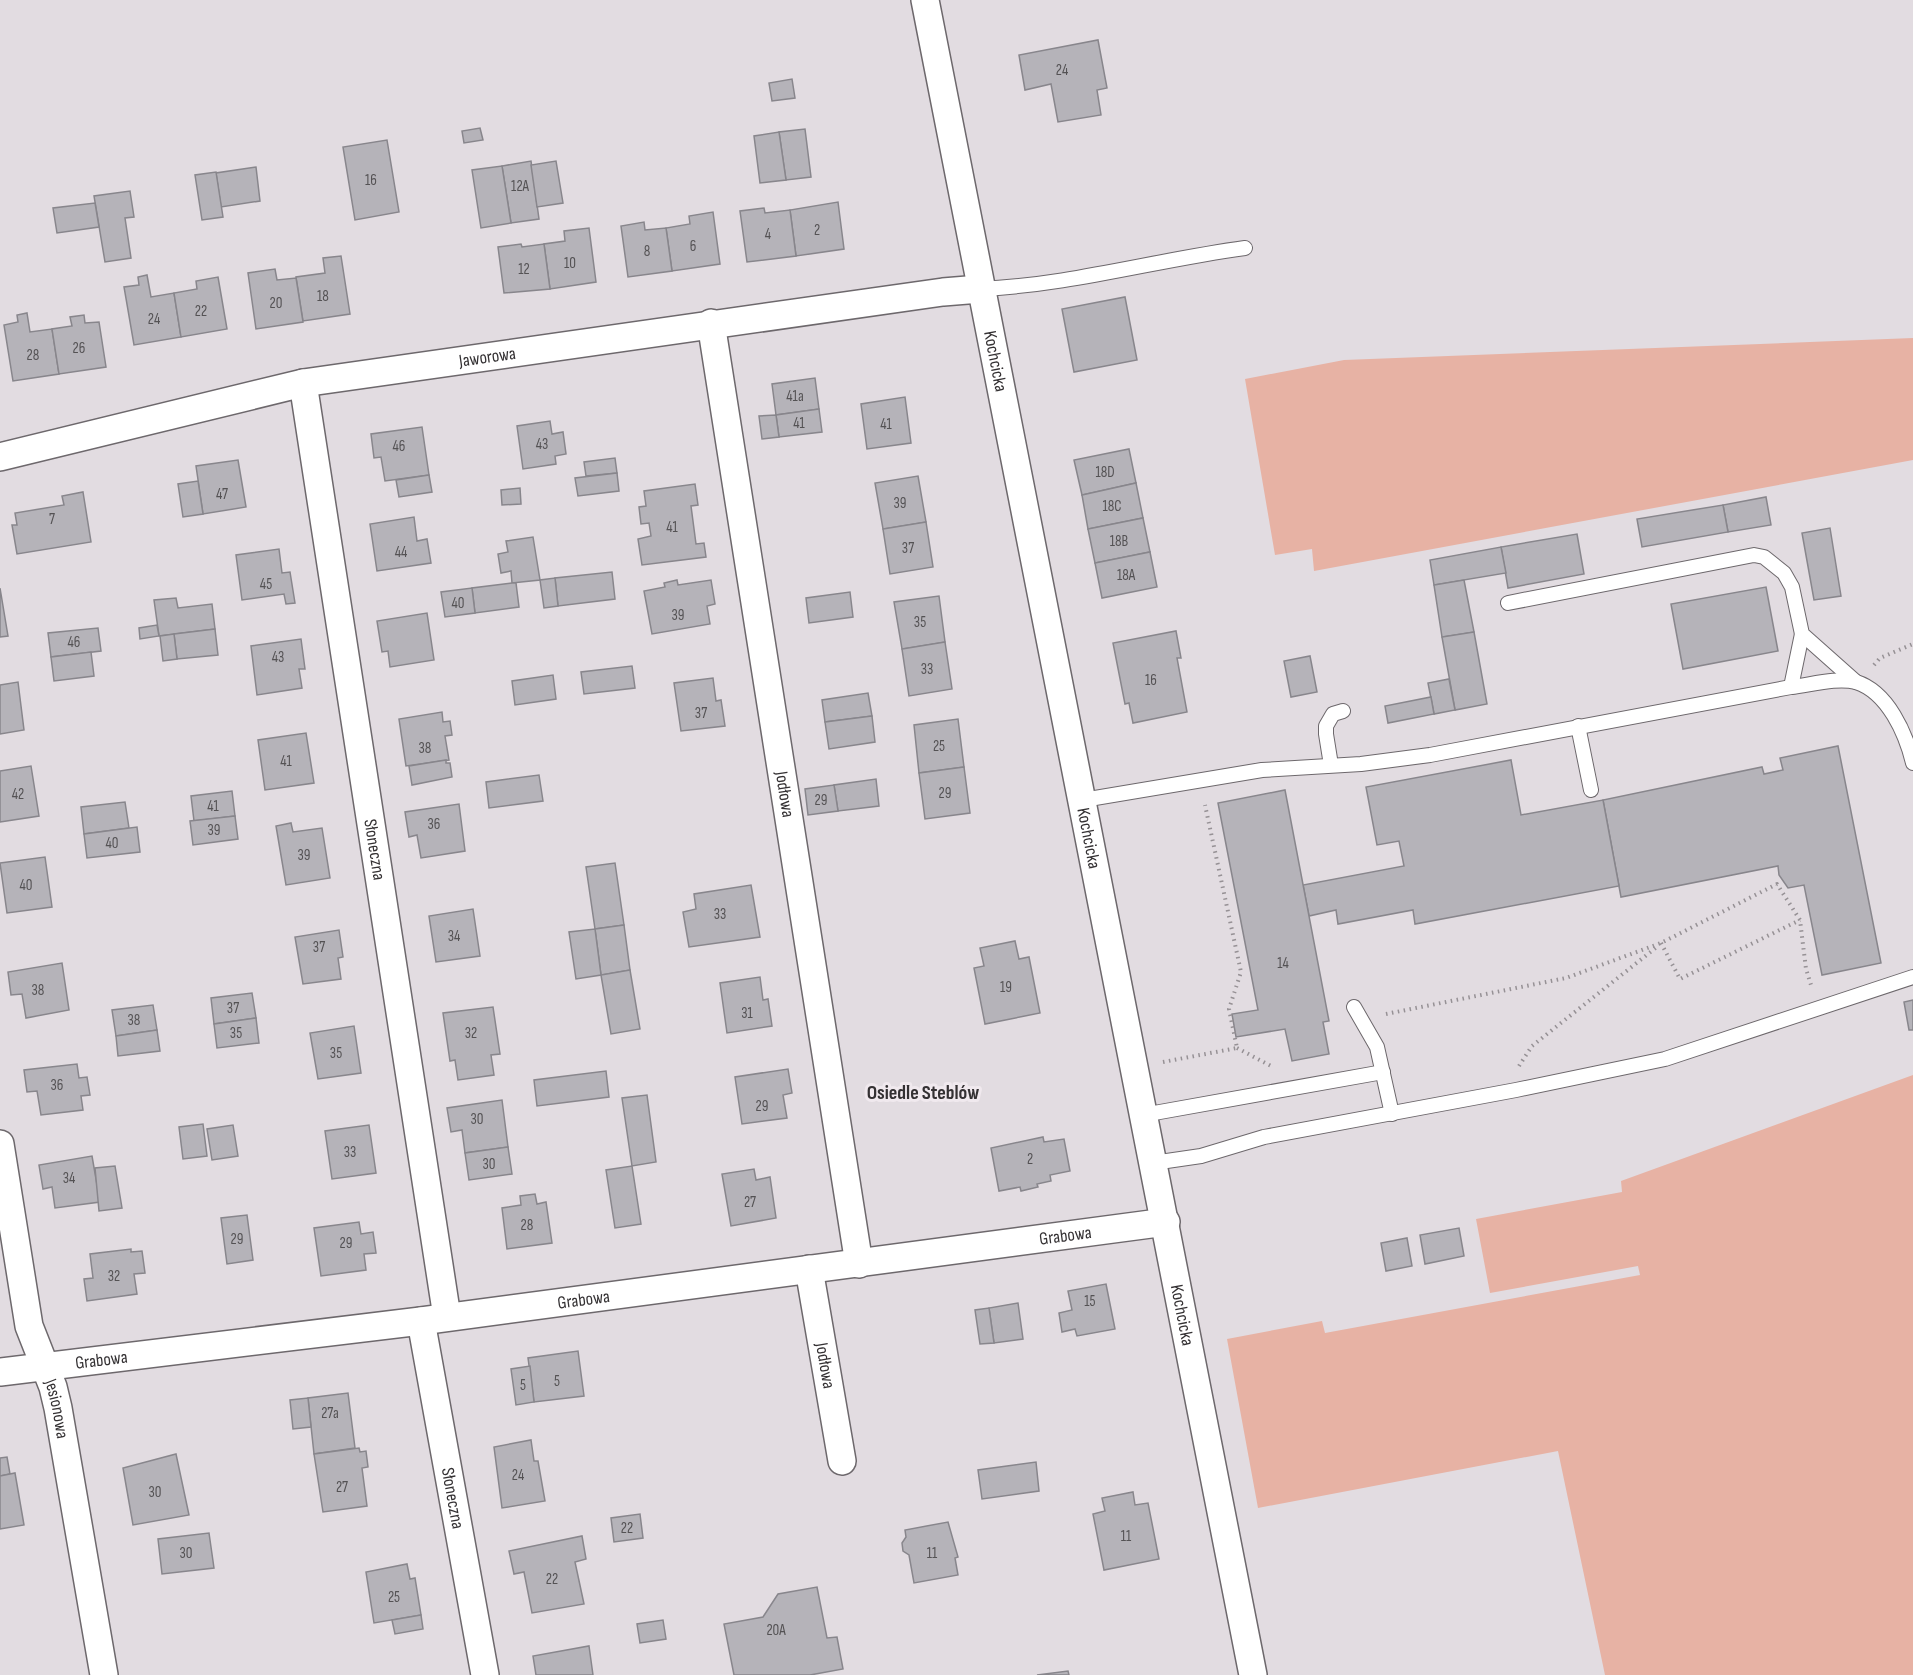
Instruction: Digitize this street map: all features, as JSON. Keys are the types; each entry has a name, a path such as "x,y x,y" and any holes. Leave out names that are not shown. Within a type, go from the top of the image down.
{"street":[{"name":"Kochcicka","path":"925,0 1253,1675"},
{"name":"Jaworowa","path":"0,457 303,383 711,323 980,289"},
{"name":"Jodłowa","path":"711,323 859,1264"},
{"name":"Słoneczna","path":"303,383 485,1675"},
{"name":"Jesionowa","path":"0,1144 29,1326 58,1408 104,1675"},
{"name":"Grabowa","path":"0,1372 434,1319 1166,1222"},
{"name":"Jodłowa","path":"809,1269 842,1461"}],"lane":[{"path":"980,289 1046,285 1187,256 1245,248"},
{"path":"1508,603 1754,555 1764,557 1784,573 1792,587 1802,634 1791,687"},
{"path":"1802,634 1858,683 1877,696 1892,713 1908,744 1913,763"},
{"path":"1083,800 1262,770 1430,754 1791,687 1836,681 1858,683"},
{"path":"1331,765 1326,726 1333,714 1343,711"},
{"path":"1578,726 1591,790"},
{"path":"1153,1163 1201,1156 1264,1137 1516,1090 1690,1052 1913,977"},
{"path":"1358,1013 1377,1047 1392,1114"},
{"path":"1143,1115 1383,1072"}],"path":[{"path":"1858,683 1880,658 1913,644"},
{"path":"1134,1067 1237,1048 1229,1008 1241,972 1200,780"},
{"path":"1358,1013 1566,978 1661,943 1777,884 1800,920 1806,969 1819,1008"},
{"path":"1661,943 1680,978 1800,920"},
{"path":"1516,1090 1518,1070 1532,1046 1661,943"}],"shaded area":[{"path":"1913,338 1913,460 1314,571 1312,549 1275,555 1245,379 1344,360"},
{"path":"1913,1075 1913,1675 1605,1675 1558,1451 1258,1508 1227,1339 1322,1321 1325,1333 1640,1275 1638,1266 1490,1293 1476,1219 1622,1192 1621,1181"}],"building":[{"path":"1098,40 1107,88 1097,90 1101,115 1058,122 1051,84 1025,90 1019,55"},
{"path":"792,79 795,98 772,101 769,83"},
{"path":"480,128 483,140 464,143 462,131"},
{"path":"805,129 811,177 786,180 779,132"},
{"path":"779,132 786,180 760,183 754,136"},
{"path":"387,140 399,212 355,220 343,147"},
{"path":"531,161 539,219 511,223 502,166"},
{"path":"556,161 563,203 537,207 531,165"},
{"path":"502,166 511,223 481,228 472,170"},
{"path":"256,167 260,201 221,207 216,173"},
{"path":"216,172 223,217 202,220 195,175"},
{"path":"130,191 134,217 125,218 131,258 105,262 94,196"},
{"path":"838,202 844,249 796,256 790,210"},
{"path":"95,203 99,227 57,233 53,208"},
{"path":"764,208 765,213 790,210 796,256 747,262 740,211"},
{"path":"713,212 720,264 672,271 666,228 690,224 689,216"},
{"path":"644,222 645,230 666,228 672,271 628,277 621,226"},
{"path":"589,228 596,282 550,289 544,244 565,241 564,231"},
{"path":"521,244 522,247 544,244 550,289 504,293 498,247"},
{"path":"341,256 350,314 303,321 296,277 325,273 323,258"},
{"path":"275,269 277,280 296,278 303,322 256,329 248,273"},
{"path":"147,275 151,297 174,293 181,337 134,345 124,287 139,285 138,277"},
{"path":"218,277 227,329 181,337 174,293 197,289 196,281"},
{"path":"1125,297 1137,360 1074,372 1062,309"},
{"path":"27,313 30,332 52,329 59,374 13,381 4,325 18,322 17,315"},
{"path":"84,315 85,323 99,322 106,367 59,374 52,329 72,326 70,317"},
{"path":"815,378 819,409 776,415 772,384"},
{"path":"905,397 911,443 867,449 861,404"},
{"path":"819,409 822,432 779,437 776,415"},
{"path":"776,415 779,437 762,439 759,416"},
{"path":"550,421 552,434 563,432 566,454 555,456 556,464 523,469 517,426"},
{"path":"422,427 429,475 385,481 381,457 374,458 371,434"},
{"path":"1129,449 1136,483 1082,495 1074,460"},
{"path":"615,458 617,473 586,476 584,462"},
{"path":"238,460 246,507 203,514 196,466"},
{"path":"617,473 619,491 578,496 575,478"},
{"path":"429,475 432,492 399,497 396,480"},
{"path":"918,476 926,522 883,529 875,483"},
{"path":"198,481 203,514 183,517 178,484"},
{"path":"1136,483 1143,518 1088,529 1082,495"},
{"path":"695,484 698,505 691,506 696,544 704,543 706,557 642,565 638,539 651,536 649,523 641,524 639,507 646,506 644,491"},
{"path":"520,488 521,504 502,505 501,490"},
{"path":"83,492 91,542 17,554 12,525 17,525 15,513 64,505 62,496"},
{"path":"1766,497 1771,525 1728,532 1723,505"},
{"path":"1723,505 1728,532 1642,547 1637,519"},
{"path":"414,517 417,541 427,539 431,563 377,571 370,524"},
{"path":"1143,518 1150,552 1095,563 1088,529"},
{"path":"926,522 933,567 890,574 883,529"},
{"path":"1830,528 1841,596 1814,600 1802,533"},
{"path":"1577,534 1584,574 1508,588 1501,547"},
{"path":"533,537 540,580 512,583 511,571 501,573 498,554 508,552 506,541"},
{"path":"1501,547 1506,573 1434,585 1430,560"},
{"path":"279,549 282,573 290,572 295,603 286,604 284,594 242,600 236,555"},
{"path":"1150,552 1157,587 1102,598 1095,563"},
{"path":"612,572 615,599 558,606 555,578"},
{"path":"555,578 558,606 544,608 540,580"},
{"path":"677,580 678,585 711,580 715,604 707,606 710,624 652,634 644,591 665,587 664,583"},
{"path":"1464,580 1474,632 1442,637 1434,585"},
{"path":"516,583 519,607 475,613 472,588"},
{"path":"1766,587 1778,651 1683,669 1671,604"},
{"path":"0,588 8,636 0,637"},
{"path":"472,588 475,613 445,617 441,592"},
{"path":"850,592 853,617 809,623 806,598"},
{"path":"939,596 945,642 902,649 894,602"},
{"path":"176,598 178,608 212,604 215,629 159,636 154,600"},
{"path":"427,613 434,660 390,667 388,651 382,652 377,621"},
{"path":"157,625 159,636 140,639 139,628"},
{"path":"98,628 101,651 51,657 48,633"},
{"path":"215,629 218,655 177,659 174,634"},
{"path":"1176,631 1181,658 1177,658 1187,712 1133,723 1129,703 1125,704 1113,643"},
{"path":"1474,632 1487,704 1455,710 1442,637"},
{"path":"174,634 177,659 163,661 160,636"},
{"path":"301,639 305,669 299,669 302,688 257,695 251,646"},
{"path":"945,642 952,689 909,696 902,649"},
{"path":"91,652 94,676 54,681 51,657"},
{"path":"1310,656 1317,692 1291,697 1284,661"},
{"path":"632,666 635,688 584,694 581,672"},
{"path":"553,675 556,699 515,705 512,681"},
{"path":"713,678 716,701 721,700 725,726 681,731 674,683"},
{"path":"1449,679 1455,710 1434,714 1428,683"},
{"path":"18,682 24,730 0,734 0,685"},
{"path":"868,693 872,716 825,722 822,700"},
{"path":"1431,697 1434,714 1388,723 1385,706"},
{"path":"442,712 443,722 450,721 452,735 445,736 449,760 406,766 399,719"},
{"path":"872,716 875,742 829,749 825,722"},
{"path":"958,719 964,767 919,773 914,725"},
{"path":"306,733 314,783 265,790 258,740"},
{"path":"1838,746 1881,963 1822,975 1804,885 1788,888 1779,875 1778,866 1621,897 1603,800 1762,767 1764,774 1783,770 1780,758"},
{"path":"446,760 446,763 450,763 452,777 412,785 409,766"},
{"path":"1511,760 1521,815 1603,800 1619,886 1415,924 1413,910 1338,924 1336,910 1309,916 1303,885 1404,866 1399,841 1377,845 1366,787"},
{"path":"31,766 39,816 0,822 0,771"},
{"path":"964,767 970,813 925,819 919,773"},
{"path":"539,775 543,801 489,808 486,782"},
{"path":"876,779 879,806 838,811 834,785"},
{"path":"834,785 838,811 808,815 805,789"},
{"path":"1285,790 1329,1021 1323,1022 1329,1054 1292,1061 1285,1029 1236,1037 1232,1014 1258,1010 1218,803"},
{"path":"232,791 235,816 194,821 191,796"},
{"path":"125,802 129,828 84,834 81,807"},
{"path":"459,804 465,851 421,858 417,835 409,837 405,812"},
{"path":"235,816 238,839 193,845 190,821"},
{"path":"291,823 293,832 322,828 330,878 286,885 276,826"},
{"path":"137,827 140,852 87,858 84,834"},
{"path":"45,857 52,907 7,913 0,863"},
{"path":"615,863 624,925 595,929 586,867"},
{"path":"751,885 760,937 689,947 683,912 696,909 694,894"},
{"path":"473,909 480,956 436,962 429,916"},
{"path":"624,925 630,970 601,975 595,929"},
{"path":"595,929 601,975 576,979 569,932"},
{"path":"339,930 343,957 338,958 341,979 303,984 295,937"},
{"path":"1015,941 1019,959 1029,957 1040,1013 985,1024 974,968 984,966 980,948"},
{"path":"62,963 69,1010 26,1018 22,994 11,995 8,972"},
{"path":"630,970 640,1029 611,1034 601,975"},
{"path":"760,977 763,1000 768,999 772,1026 727,1033 720,983"},
{"path":"252,993 256,1018 214,1024 211,998"},
{"path":"1913,1000 1913,1030 1909,1030 1904,1002"},
{"path":"153,1005 157,1030 116,1036 112,1010"},
{"path":"493,1007 500,1054 491,1055 494,1075 458,1080 455,1060 450,1061 443,1013"},
{"path":"256,1018 259,1043 217,1048 214,1024"},
{"path":"354,1026 361,1073 318,1079 310,1033"},
{"path":"157,1030 160,1051 118,1056 116,1036"},
{"path":"77,1064 79,1078 87,1077 90,1095 81,1096 83,1110 41,1115 37,1091 27,1092 24,1070"},
{"path":"788,1069 792,1093 783,1095 787,1118 742,1124 735,1077"},
{"path":"606,1071 609,1097 537,1106 534,1080"},
{"path":"647,1095 656,1162 632,1166 622,1098"},
{"path":"502,1100 508,1147 465,1153 462,1130 451,1132 447,1108"},
{"path":"203,1124 207,1156 183,1159 179,1127"},
{"path":"233,1125 238,1156 212,1160 207,1129"},
{"path":"369,1125 376,1173 332,1179 325,1131"},
{"path":"1043,1137 1044,1142 1064,1139 1070,1171 1050,1175 1051,1181 1037,1184 1038,1187 1021,1191 1020,1187 999,1191 991,1148"},
{"path":"508,1147 512,1174 469,1180 465,1153"},
{"path":"92,1156 100,1202 55,1208 52,1187 43,1189 39,1165"},
{"path":"115,1166 122,1208 99,1211 95,1168"},
{"path":"632,1166 641,1224 615,1228 606,1170"},
{"path":"754,1169 756,1180 770,1177 776,1218 731,1226 722,1174"},
{"path":"535,1194 537,1204 546,1202 552,1243 507,1249 502,1208 521,1205 520,1196"},
{"path":"247,1215 253,1260 227,1264 221,1218"},
{"path":"359,1222 361,1234 373,1232 376,1253 364,1254 366,1270 321,1276 314,1228"},
{"path":"1459,1228 1464,1256 1425,1264 1420,1235"},
{"path":"1407,1238 1412,1266 1386,1271 1381,1243"},
{"path":"131,1249 131,1252 142,1251 145,1273 134,1274 137,1294 87,1301 84,1279 93,1278 90,1254"},
{"path":"1106,1284 1115,1329 1077,1336 1075,1329 1062,1332 1059,1313 1072,1310 1068,1291"},
{"path":"1018,1303 1023,1339 994,1343 989,1308"},
{"path":"989,1308 994,1343 980,1344 975,1310"},
{"path":"578,1351 584,1396 534,1402 528,1358"},
{"path":"530,1366 534,1402 516,1405 511,1369"},
{"path":"348,1393 355,1448 314,1454 308,1398"},
{"path":"308,1398 311,1427 293,1429 290,1400"},
{"path":"531,1440 534,1461 538,1461 545,1501 502,1508 494,1447"},
{"path":"359,1448 360,1452 366,1451 368,1467 362,1468 367,1506 323,1512 314,1454"},
{"path":"176,1454 189,1515 133,1525 123,1468"},
{"path":"7,1457 10,1474 0,1476 0,1458"},
{"path":"1036,1462 1039,1491 982,1499 978,1470"},
{"path":"15,1473 24,1525 0,1529 0,1476"},
{"path":"1133,1492 1135,1505 1148,1503 1159,1559 1104,1570 1093,1514 1105,1511 1102,1498"},
{"path":"640,1514 643,1538 614,1542 611,1518"},
{"path":"948,1522 958,1557 955,1558 958,1575 914,1583 909,1555 903,1551 905,1530"},
{"path":"209,1533 214,1568 162,1574 158,1539"},
{"path":"582,1536 586,1559 575,1562 584,1604 532,1613 524,1572 514,1574 509,1551"},
{"path":"407,1564 410,1579 415,1578 421,1615 374,1623 366,1572"},
{"path":"817,1587 827,1638 837,1637 843,1669 810,1675 734,1675 724,1624 763,1617 778,1594"},
{"path":"421,1615 423,1629 395,1634 392,1620"},
{"path":"663,1620 666,1639 640,1643 637,1624"},
{"path":"589,1646 593,1675 536,1675 533,1656"},
{"path":"1068,1671 1069,1675 1037,1675"}],"district":[{"name":"Osiedle Steblów","path":"923,1092"}]}
